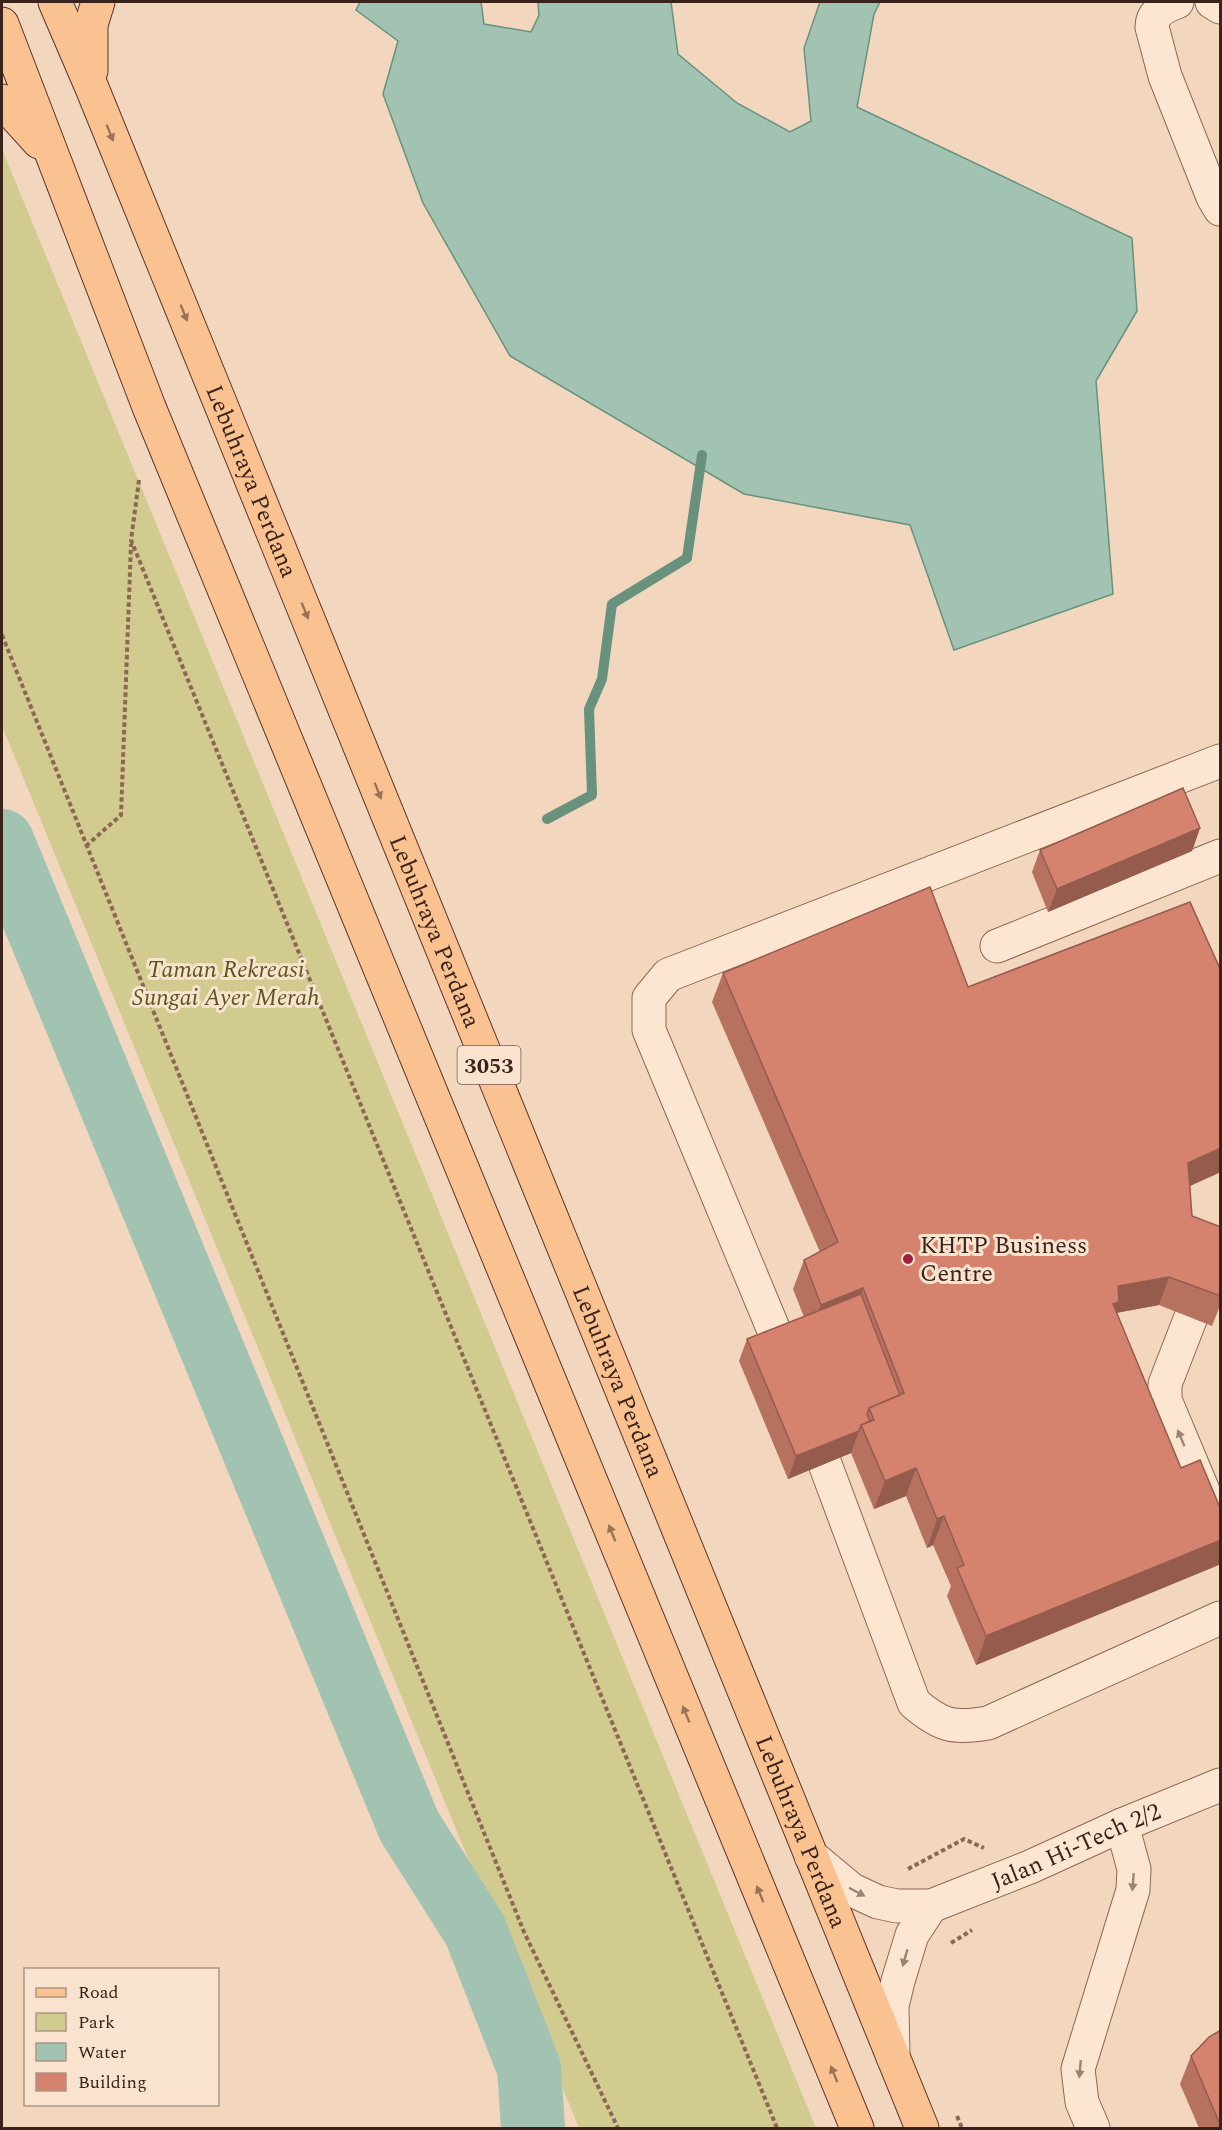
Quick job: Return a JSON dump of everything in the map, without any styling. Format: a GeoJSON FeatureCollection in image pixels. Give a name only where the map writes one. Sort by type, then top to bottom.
{"type":"FeatureCollection","features":[{"type":"Feature","properties":{"kind":"main road","name":"Lebuhraya Perdana"},"geometry":{"type":"LineString","coordinates":[[55,2],[922,2128]]}},
{"type":"Feature","properties":{"kind":"main road"},"geometry":{"type":"LineString","coordinates":[[92,88],[90,25],[98,2]]}},
{"type":"Feature","properties":{"kind":"main road","name":"3053"},"geometry":{"type":"LineString","coordinates":[[2,24],[149,407],[857,2128]]}},
{"type":"Feature","properties":{"kind":"main road"},"geometry":{"type":"LineString","coordinates":[[2,101],[51,154]]}},
{"type":"Feature","properties":{"kind":"street"},"geometry":{"type":"LineString","coordinates":[[1177,2],[1169,4],[1156,15],[1152,21],[1152,27],[1166,76],[1214,197],[1221,209]]}},
{"type":"Feature","properties":{"kind":"street"},"geometry":{"type":"LineString","coordinates":[[1212,2],[1221,7]]}},
{"type":"Feature","properties":{"kind":"street"},"geometry":{"type":"LineString","coordinates":[[780,1345],[649,1030],[649,998],[669,975],[1221,761]]}},
{"type":"Feature","properties":{"kind":"street"},"geometry":{"type":"LineString","coordinates":[[997,946],[1221,856]]}},
{"type":"Feature","properties":{"kind":"street"},"geometry":{"type":"LineString","coordinates":[[1191,1317],[1165,1384],[1165,1400],[1221,1531]]}},
{"type":"Feature","properties":{"kind":"street"},"geometry":{"type":"LineString","coordinates":[[825,1464],[914,1703],[934,1720],[964,1727],[988,1723],[1221,1618]]}},
{"type":"Feature","properties":{"kind":"street","name":"Jalan Hi-Tech 2/2"},"geometry":{"type":"LineString","coordinates":[[931,1906],[1030,1867],[1122,1825],[1221,1785]]}},
{"type":"Feature","properties":{"kind":"street"},"geometry":{"type":"LineString","coordinates":[[1093,2128],[1082,2102],[1078,2069],[1133,1890],[1134,1869],[1122,1825]]}},
{"type":"Feature","properties":{"kind":"street"},"geometry":{"type":"LineString","coordinates":[[811,1856],[852,1890],[878,1902],[897,1906],[931,1906]]}},
{"type":"Feature","properties":{"kind":"street"},"geometry":{"type":"LineString","coordinates":[[893,2057],[892,2006],[898,1981],[912,1935],[931,1906]]}},
{"type":"Feature","properties":{"kind":"path"},"geometry":{"type":"LineString","coordinates":[[86,846],[121,815],[131,540],[140,474]]}},
{"type":"Feature","properties":{"kind":"path"},"geometry":{"type":"LineString","coordinates":[[131,540],[777,2128]]}},
{"type":"Feature","properties":{"kind":"path"},"geometry":{"type":"LineString","coordinates":[[2,635],[524,1932],[618,2128]]}},
{"type":"Feature","properties":{"kind":"path"},"geometry":{"type":"LineString","coordinates":[[902,1872],[964,1839],[1030,1867]]}},
{"type":"Feature","properties":{"kind":"path"},"geometry":{"type":"LineString","coordinates":[[948,1945],[978,1926]]}},
{"type":"Feature","properties":{"kind":"path"},"geometry":{"type":"LineString","coordinates":[[954,2108],[962,2128]]}},
{"type":"Feature","properties":{"kind":"green space","name":"Taman Rekreasi Sungai Ayer Merah"},"geometry":{"type":"Polygon","coordinates":[[[2,149],[816,2128],[579,2128],[2,726],[2,149]]]}},
{"type":"Feature","properties":{"kind":"water"},"geometry":{"type":"Polygon","coordinates":[[[360,2],[481,2],[484,24],[531,32],[539,15],[538,2],[671,2],[678,54],[737,103],[790,132],[811,121],[804,48],[820,2],[880,2],[874,14],[857,107],[1132,238],[1137,311],[1096,381],[1113,594],[954,650],[910,525],[744,494],[510,356],[423,203],[383,94],[398,41],[356,10],[360,2]]]}},
{"type":"Feature","properties":{"kind":"building"},"geometry":{"type":"Polygon","coordinates":[[[1183,788],[1200,828],[1057,889],[1040,850],[1183,788]]]}},
{"type":"Feature","properties":{"kind":"building"},"geometry":{"type":"Polygon","coordinates":[[[930,887],[968,987],[1190,902],[1221,971],[1221,1148],[1188,1163],[1192,1216],[1221,1227],[1221,1296],[1169,1277],[1118,1286],[1119,1302],[1113,1304],[1181,1468],[1200,1460],[1221,1510],[1221,1540],[986,1636],[957,1568],[964,1565],[944,1516],[937,1519],[916,1468],[885,1481],[861,1425],[874,1420],[869,1408],[904,1393],[863,1288],[821,1305],[804,1260],[838,1242],[723,973],[930,887]]]}},
{"type":"Feature","properties":{"kind":"building"},"geometry":{"type":"Polygon","coordinates":[[[861,1294],[900,1395],[869,1408],[867,1414],[870,1421],[861,1425],[859,1431],[796,1456],[747,1339],[861,1294]]]}},
{"type":"Feature","properties":{"kind":"building"},"geometry":{"type":"Polygon","coordinates":[[[1221,2030],[1221,2127],[1191,2056],[1209,2037],[1221,2030]]]}},
{"type":"Feature","properties":{"kind":"waterway"},"geometry":{"type":"LineString","coordinates":[[547,819],[592,795],[589,709],[602,679],[612,604],[687,558],[702,455]]}},
{"type":"Feature","properties":{"kind":"waterway"},"geometry":{"type":"LineString","coordinates":[[2,841],[409,1826],[475,1930],[529,2068],[533,2128]]}},
{"type":"Feature","properties":{"kind":"place","name":"KHTP Business Centre"},"geometry":{"type":"Point","coordinates":[908,1259]}}]}
